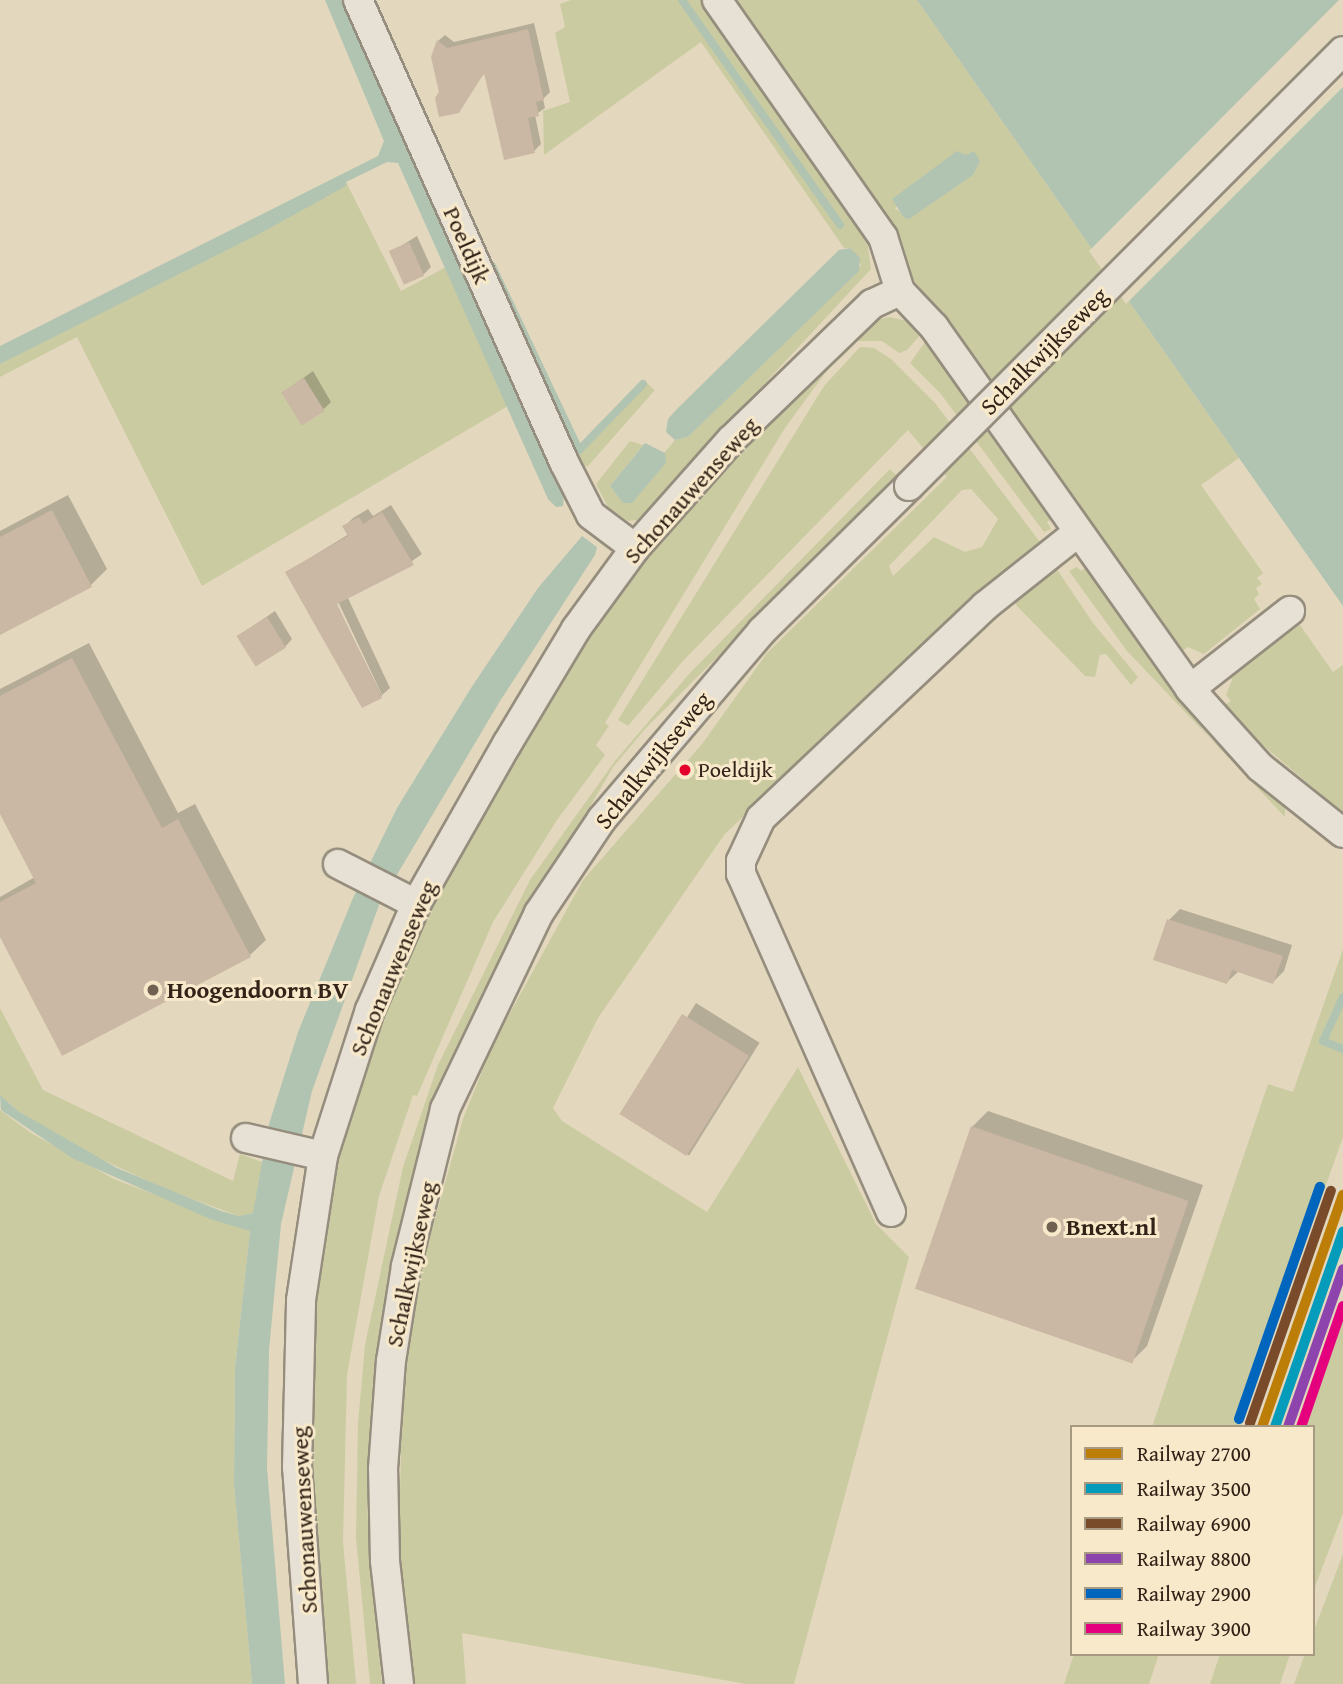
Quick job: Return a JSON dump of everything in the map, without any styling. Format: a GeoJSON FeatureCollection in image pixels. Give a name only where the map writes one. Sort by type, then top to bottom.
{"type":"FeatureCollection","features":[{"type":"Feature","properties":{"kind":"street","name":"Poeldijk"},"geometry":{"type":"LineString","coordinates":[[358,0],[586,505],[613,536],[635,548]]}},
{"type":"Feature","properties":{"kind":"street"},"geometry":{"type":"LineString","coordinates":[[717,0],[883,237],[900,291],[934,327],[1076,534],[1189,689],[1261,767],[1343,833]]}},
{"type":"Feature","properties":{"kind":"street","name":"Schalkwijkseweg"},"geometry":{"type":"LineString","coordinates":[[399,1684],[385,1561],[385,1442],[406,1266],[446,1110],[539,913],[602,819],[762,631],[1343,51]]}},
{"type":"Feature","properties":{"kind":"street","name":"Schonauwenseweg"},"geometry":{"type":"LineString","coordinates":[[313,1684],[297,1467],[301,1300],[311,1153],[370,1010],[405,898],[576,629],[635,548],[731,440],[872,304],[900,291]]}},
{"type":"Feature","properties":{"kind":"street"},"geometry":{"type":"LineString","coordinates":[[891,1212],[741,874],[741,860],[761,818],[985,606],[1076,534]]}},
{"type":"Feature","properties":{"kind":"street"},"geometry":{"type":"LineString","coordinates":[[1189,689],[1290,611]]}},
{"type":"Feature","properties":{"kind":"street"},"geometry":{"type":"LineString","coordinates":[[349,869],[405,898]]}},
{"type":"Feature","properties":{"kind":"street"},"geometry":{"type":"LineString","coordinates":[[255,1140],[311,1153]]}},
{"type":"Feature","properties":{"kind":"green space"},"geometry":{"type":"Polygon","coordinates":[[[571,0],[705,0],[866,232],[871,269],[638,520],[628,521],[608,507],[596,484],[630,441],[643,445],[610,486],[623,502],[675,440],[688,437],[861,265],[850,248],[844,248],[701,42],[544,155],[543,111],[570,102],[555,33],[565,27],[560,4],[571,0]]]}},
{"type":"Feature","properties":{"kind":"green space"},"geometry":{"type":"Polygon","coordinates":[[[730,0],[917,0],[1239,458],[1201,485],[1263,573],[1257,578],[1262,584],[1256,588],[1259,594],[1254,599],[1260,609],[1204,654],[1188,647],[1178,654],[974,354],[909,274],[730,0]],[[961,154],[895,208],[906,217],[980,161],[961,154]]]}},
{"type":"Feature","properties":{"kind":"green space"},"geometry":{"type":"Polygon","coordinates":[[[346,182],[401,291],[450,265],[508,406],[202,586],[77,337],[0,377],[0,364],[346,182]]]}},
{"type":"Feature","properties":{"kind":"green space"},"geometry":{"type":"Polygon","coordinates":[[[458,195],[581,445],[643,380],[655,390],[588,466],[575,466],[458,195]]]}},
{"type":"Feature","properties":{"kind":"green space"},"geometry":{"type":"Polygon","coordinates":[[[889,317],[912,322],[923,332],[907,350],[899,353],[882,341],[855,341],[852,337],[876,320],[889,317]]]}},
{"type":"Feature","properties":{"kind":"green space"},"geometry":{"type":"Polygon","coordinates":[[[928,338],[1053,518],[1047,522],[1051,529],[1044,532],[940,393],[910,363],[928,338]]]}},
{"type":"Feature","properties":{"kind":"green space"},"geometry":{"type":"Polygon","coordinates":[[[844,347],[785,428],[605,723],[609,726],[596,745],[605,755],[557,820],[493,922],[417,1096],[413,1095],[379,1196],[347,1375],[343,1542],[356,1684],[328,1684],[307,1449],[310,1372],[318,1266],[336,1167],[362,1069],[445,874],[637,560],[844,347]]]}},
{"type":"Feature","properties":{"kind":"green space"},"geometry":{"type":"Polygon","coordinates":[[[860,347],[874,348],[891,359],[935,403],[1043,546],[804,758],[724,835],[598,1018],[553,1108],[562,1121],[707,1212],[798,1067],[876,1224],[909,1257],[794,1684],[746,1684],[462,1633],[466,1684],[412,1684],[399,1543],[402,1402],[410,1326],[423,1262],[463,1119],[493,1044],[583,880],[702,744],[767,653],[947,477],[908,430],[682,662],[628,726],[618,720],[824,386],[860,347]],[[971,489],[962,490],[889,566],[893,576],[934,537],[965,552],[982,547],[998,519],[971,489]]]}},
{"type":"Feature","properties":{"kind":"green space"},"geometry":{"type":"Polygon","coordinates":[[[890,469],[898,477],[646,728],[613,767],[515,937],[446,1081],[406,1201],[376,1360],[367,1508],[382,1684],[370,1684],[356,1538],[358,1423],[365,1345],[403,1167],[438,1065],[530,880],[615,761],[689,674],[890,469]]]}},
{"type":"Feature","properties":{"kind":"green space"},"geometry":{"type":"Polygon","coordinates":[[[1054,565],[1093,623],[1138,677],[1131,685],[1106,654],[1100,655],[1095,677],[1085,676],[1016,605],[1012,591],[1054,565]]]}},
{"type":"Feature","properties":{"kind":"green space"},"geometry":{"type":"Polygon","coordinates":[[[1077,567],[1081,571],[1087,567],[1163,679],[1209,737],[1285,807],[1285,817],[1127,651],[1069,571],[1077,567]]]}},
{"type":"Feature","properties":{"kind":"green space"},"geometry":{"type":"Polygon","coordinates":[[[1300,625],[1333,672],[1343,665],[1343,813],[1259,742],[1225,705],[1231,701],[1226,695],[1232,680],[1228,673],[1300,625]]]}},
{"type":"Feature","properties":{"kind":"green space"},"geometry":{"type":"Polygon","coordinates":[[[1343,949],[1343,1137],[1241,1425],[1153,1425],[1268,1084],[1293,1092],[1343,949]]]}},
{"type":"Feature","properties":{"kind":"green space"},"geometry":{"type":"Polygon","coordinates":[[[0,1008],[43,1090],[233,1181],[240,1154],[265,1163],[254,1213],[239,1216],[168,1190],[79,1149],[18,1111],[0,1095],[0,1008]]]}},
{"type":"Feature","properties":{"kind":"green space"},"geometry":{"type":"Polygon","coordinates":[[[0,1110],[31,1133],[114,1179],[250,1231],[235,1368],[234,1484],[252,1684],[0,1684],[0,1110]]]}},
{"type":"Feature","properties":{"kind":"green space"},"geometry":{"type":"Polygon","coordinates":[[[1343,1302],[1343,1513],[1315,1587],[1315,1425],[1299,1425],[1343,1302]]]}},
{"type":"Feature","properties":{"kind":"green space"},"geometry":{"type":"Polygon","coordinates":[[[1343,1554],[1343,1684],[1294,1684],[1304,1656],[1315,1656],[1315,1628],[1343,1554]]]}},
{"type":"Feature","properties":{"kind":"green space"},"geometry":{"type":"Polygon","coordinates":[[[1073,1656],[1158,1656],[1149,1684],[1064,1684],[1073,1656]]]}},
{"type":"Feature","properties":{"kind":"green space"},"geometry":{"type":"Polygon","coordinates":[[[1219,1656],[1289,1656],[1280,1684],[1210,1684],[1219,1656]]]}},
{"type":"Feature","properties":{"kind":"shaded area"},"geometry":{"type":"Polygon","coordinates":[[[325,0],[341,0],[499,341],[564,492],[563,506],[556,507],[548,499],[398,163],[387,162],[346,182],[346,186],[261,233],[0,364],[0,346],[378,156],[384,141],[325,0]]]}},
{"type":"Feature","properties":{"kind":"shaded area"},"geometry":{"type":"Polygon","coordinates":[[[917,0],[1343,0],[1343,606],[1239,458],[917,0]]]}},
{"type":"Feature","properties":{"kind":"shaded area"},"geometry":{"type":"Polygon","coordinates":[[[957,151],[966,155],[974,151],[980,161],[973,175],[909,219],[904,218],[892,199],[957,151]]]}},
{"type":"Feature","properties":{"kind":"shaded area"},"geometry":{"type":"Polygon","coordinates":[[[850,248],[860,258],[859,271],[688,437],[675,440],[666,432],[668,419],[677,409],[839,250],[850,248]]]}},
{"type":"Feature","properties":{"kind":"shaded area"},"geometry":{"type":"Polygon","coordinates":[[[645,443],[665,453],[666,463],[632,503],[623,503],[610,486],[645,443]]]}},
{"type":"Feature","properties":{"kind":"shaded area"},"geometry":{"type":"Polygon","coordinates":[[[582,536],[597,547],[595,555],[500,701],[379,905],[312,1091],[281,1224],[269,1350],[267,1468],[285,1684],[252,1684],[234,1484],[235,1368],[250,1231],[210,1219],[72,1158],[1,1110],[0,1095],[18,1111],[117,1168],[221,1211],[239,1216],[253,1213],[269,1124],[298,1032],[353,898],[397,808],[471,688],[538,588],[582,536]]]}},
{"type":"Feature","properties":{"kind":"pier"},"geometry":{"type":"Polygon","coordinates":[[[1339,0],[1343,0],[1343,87],[1126,304],[1089,251],[1339,0]]]}},
{"type":"Feature","properties":{"kind":"building"},"geometry":{"type":"Polygon","coordinates":[[[528,29],[544,100],[536,102],[539,116],[528,118],[535,153],[504,160],[484,73],[459,113],[439,117],[435,98],[439,92],[431,57],[437,40],[447,48],[528,29]]]}},
{"type":"Feature","properties":{"kind":"building"},"geometry":{"type":"Polygon","coordinates":[[[409,242],[424,276],[404,285],[389,251],[409,242]]]}},
{"type":"Feature","properties":{"kind":"building"},"geometry":{"type":"Polygon","coordinates":[[[304,378],[325,411],[302,425],[281,392],[304,378]]]}},
{"type":"Feature","properties":{"kind":"building"},"geometry":{"type":"Polygon","coordinates":[[[52,510],[92,587],[0,635],[0,537],[52,510]]]}},
{"type":"Feature","properties":{"kind":"building"},"geometry":{"type":"Polygon","coordinates":[[[382,512],[414,565],[337,604],[382,698],[362,708],[285,572],[348,536],[342,526],[359,517],[363,524],[382,512]]]}},
{"type":"Feature","properties":{"kind":"building"},"geometry":{"type":"Polygon","coordinates":[[[267,617],[286,648],[256,667],[236,636],[267,617]]]}},
{"type":"Feature","properties":{"kind":"building"},"geometry":{"type":"Polygon","coordinates":[[[72,658],[162,828],[178,819],[251,957],[62,1056],[0,937],[0,902],[36,883],[0,814],[0,696],[72,658]]]}},
{"type":"Feature","properties":{"kind":"building"},"geometry":{"type":"Polygon","coordinates":[[[1167,919],[1283,956],[1273,984],[1232,970],[1227,984],[1153,960],[1167,919]]]}},
{"type":"Feature","properties":{"kind":"building"},"geometry":{"type":"Polygon","coordinates":[[[682,1014],[749,1056],[686,1156],[619,1114],[682,1014]]]}},
{"type":"Feature","properties":{"kind":"building"},"geometry":{"type":"Polygon","coordinates":[[[971,1126],[1188,1201],[1132,1364],[915,1289],[971,1126]]]}},
{"type":"Feature","properties":{"kind":"waterway"},"geometry":{"type":"LineString","coordinates":[[682,0],[840,225]]}},
{"type":"Feature","properties":{"kind":"waterway"},"geometry":{"type":"LineString","coordinates":[[492,266],[579,450],[643,384]]}},
{"type":"Feature","properties":{"kind":"waterway"},"geometry":{"type":"LineString","coordinates":[[1343,997],[1323,1041],[1343,1049]]}},
{"type":"Feature","properties":{"kind":"rail line","name":"2900"},"geometry":{"type":"LineString","coordinates":[[1239,1419],[1320,1187]]}},
{"type":"Feature","properties":{"kind":"rail line","name":"6900"},"geometry":{"type":"LineString","coordinates":[[1250,1423],[1331,1191]]}},
{"type":"Feature","properties":{"kind":"rail line","name":"2700"},"geometry":{"type":"LineString","coordinates":[[1263,1425],[1343,1195]]}},
{"type":"Feature","properties":{"kind":"rail line","name":"3500"},"geometry":{"type":"LineString","coordinates":[[1276,1425],[1343,1232]]}},
{"type":"Feature","properties":{"kind":"rail line","name":"8800"},"geometry":{"type":"LineString","coordinates":[[1289,1425],[1343,1269]]}},
{"type":"Feature","properties":{"kind":"rail line","name":"3900"},"geometry":{"type":"LineString","coordinates":[[1302,1425],[1343,1306]]}},
{"type":"Feature","properties":{"kind":"place","name":"Poeldijk"},"geometry":{"type":"Point","coordinates":[685,770]}},
{"type":"Feature","properties":{"kind":"place","name":"Hoogendoorn BV"},"geometry":{"type":"Point","coordinates":[153,990]}},
{"type":"Feature","properties":{"kind":"place","name":"Bnext.nl"},"geometry":{"type":"Point","coordinates":[1052,1227]}}]}
